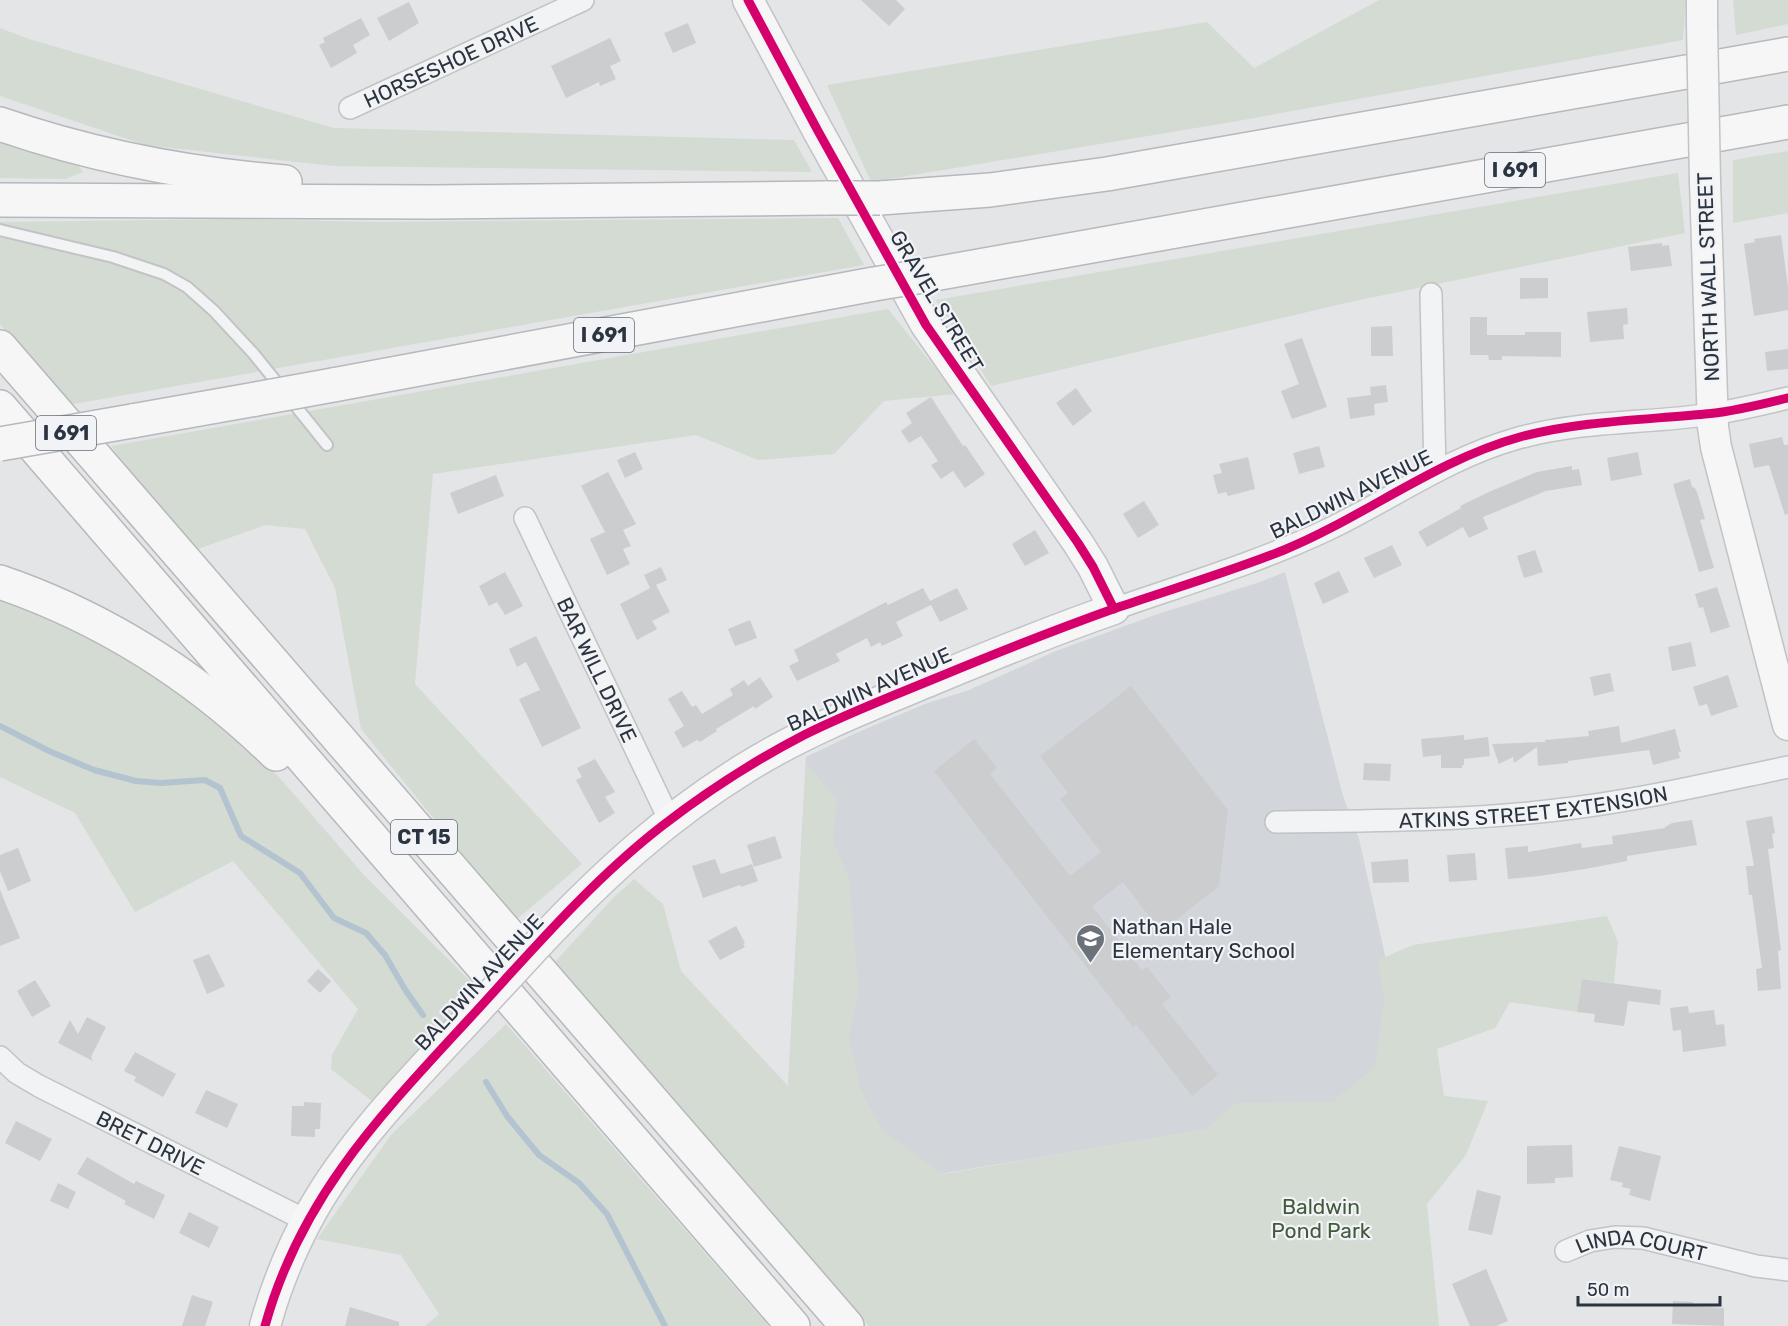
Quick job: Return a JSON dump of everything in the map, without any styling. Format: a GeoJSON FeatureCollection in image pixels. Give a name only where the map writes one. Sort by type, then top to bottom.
{"type":"FeatureCollection","features":[{"type":"Feature","properties":{"kind":"highway"},"geometry":{"type":"LineString","coordinates":[[0,200],[432,202],[880,198],[990,190],[1107,174],[1788,54]]}},
{"type":"Feature","properties":{"kind":"highway","name":"I 691"},"geometry":{"type":"LineString","coordinates":[[0,444],[333,385],[874,284],[1788,122]]}},
{"type":"Feature","properties":{"kind":"highway"},"geometry":{"type":"LineString","coordinates":[[0,124],[93,153],[149,165],[255,180],[377,186],[432,202]]}},
{"type":"Feature","properties":{"kind":"highway","name":"CT 15"},"geometry":{"type":"LineString","coordinates":[[0,347],[848,1326]]}},
{"type":"Feature","properties":{"kind":"highway","name":"CT 15"},"geometry":{"type":"LineString","coordinates":[[0,406],[793,1326]]}},
{"type":"Feature","properties":{"kind":"highway"},"geometry":{"type":"LineString","coordinates":[[0,582],[95,622],[141,647],[186,677],[249,729],[333,814],[383,849]]}},
{"type":"Feature","properties":{"kind":"street","name":"HORSESHOE DRIVE"},"geometry":{"type":"LineString","coordinates":[[350,108],[583,0]]}},
{"type":"Feature","properties":{"kind":"street","name":"GRAVEL STREET"},"geometry":{"type":"LineString","coordinates":[[748,0],[926,324],[1078,543],[1098,574],[1114,609]]}},
{"type":"Feature","properties":{"kind":"street","name":"NORTH WALL STREET"},"geometry":{"type":"LineString","coordinates":[[1702,12],[1712,414],[1716,447],[1788,725]]}},
{"type":"Feature","properties":{"kind":"street"},"geometry":{"type":"LineString","coordinates":[[1431,294],[1435,472]]}},
{"type":"Feature","properties":{"kind":"street","name":"BALDWIN AVENUE"},"geometry":{"type":"LineString","coordinates":[[265,1326],[276,1290],[307,1221],[330,1184],[365,1136],[420,1072],[605,875],[633,849],[746,768],[827,724],[995,654],[1284,549],[1359,514],[1435,472],[1513,439],[1551,429],[1587,424],[1712,414],[1788,398]]}},
{"type":"Feature","properties":{"kind":"street","name":"BAR WILL DRIVE"},"geometry":{"type":"LineString","coordinates":[[525,518],[670,821]]}},
{"type":"Feature","properties":{"kind":"street","name":"ATKINS STREET EXTENSION"},"geometry":{"type":"LineString","coordinates":[[1276,822],[1425,819],[1572,808],[1715,783],[1788,767]]}},
{"type":"Feature","properties":{"kind":"street","name":"BRET DRIVE"},"geometry":{"type":"LineString","coordinates":[[0,1056],[17,1073],[39,1086],[307,1221]]}},
{"type":"Feature","properties":{"kind":"street","name":"LINDA COURT"},"geometry":{"type":"LineString","coordinates":[[1566,1251],[1590,1241],[1615,1237],[1643,1238],[1756,1266],[1788,1270]]}},
{"type":"Feature","properties":{"kind":"lane"},"geometry":{"type":"LineString","coordinates":[[0,230],[113,257],[159,272],[187,287],[214,311],[253,353],[327,445]]}},
{"type":"Feature","properties":{"kind":"shaded area","name":"Nathan Hale Elementary School"},"geometry":{"type":"Polygon","coordinates":[[[1285,572],[1343,796],[1359,839],[1416,1094],[874,1185],[788,1086],[806,757],[856,733],[925,704],[969,690],[1056,651],[1285,572]]]}},
{"type":"Feature","properties":{"kind":"green space"},"geometry":{"type":"Polygon","coordinates":[[[1379,0],[1686,0],[1683,40],[1232,122],[871,182],[827,85],[1207,22],[1254,68],[1379,0]]]}},
{"type":"Feature","properties":{"kind":"green space"},"geometry":{"type":"Polygon","coordinates":[[[1733,0],[1788,0],[1788,24],[1736,35],[1733,0]]]}},
{"type":"Feature","properties":{"kind":"green space"},"geometry":{"type":"Polygon","coordinates":[[[0,28],[29,39],[334,128],[794,140],[812,172],[333,166],[145,145],[0,96],[0,28]]]}},
{"type":"Feature","properties":{"kind":"green space"},"geometry":{"type":"Polygon","coordinates":[[[0,134],[75,161],[83,172],[65,179],[0,178],[0,134]]]}},
{"type":"Feature","properties":{"kind":"green space"},"geometry":{"type":"Polygon","coordinates":[[[1788,151],[1788,213],[1733,223],[1733,160],[1788,151]]]}},
{"type":"Feature","properties":{"kind":"green space"},"geometry":{"type":"Polygon","coordinates":[[[1678,173],[1685,233],[1350,302],[991,386],[936,300],[1678,173]]]}},
{"type":"Feature","properties":{"kind":"green space"},"geometry":{"type":"Polygon","coordinates":[[[838,218],[864,265],[68,405],[0,324],[0,222],[232,219],[377,222],[838,218]]]}},
{"type":"Feature","properties":{"kind":"green space"},"geometry":{"type":"Polygon","coordinates":[[[888,309],[956,394],[884,401],[834,454],[758,460],[696,435],[433,474],[415,684],[582,864],[516,920],[361,729],[335,588],[305,529],[265,525],[190,552],[111,446],[888,309]]]}},
{"type":"Feature","properties":{"kind":"green space"},"geometry":{"type":"Polygon","coordinates":[[[0,600],[94,635],[191,698],[278,776],[364,875],[477,988],[377,1105],[331,1069],[332,1055],[358,1009],[233,861],[135,912],[75,813],[0,777],[0,600]]]}},
{"type":"Feature","properties":{"kind":"green space","name":"Baldwin Pond Park"},"geometry":{"type":"Polygon","coordinates":[[[806,763],[837,800],[833,839],[849,879],[859,992],[849,1037],[860,1088],[883,1131],[943,1174],[1206,1129],[1236,1103],[1332,1102],[1375,1067],[1384,1000],[1378,960],[1413,945],[1607,916],[1618,942],[1614,983],[1582,979],[1577,1012],[1510,1002],[1495,1028],[1437,1049],[1444,1096],[1488,1101],[1466,1155],[1427,1204],[1439,1326],[869,1326],[555,962],[613,898],[634,879],[663,904],[681,971],[788,1086],[806,763]]]}},
{"type":"Feature","properties":{"kind":"green space"},"geometry":{"type":"Polygon","coordinates":[[[506,1024],[768,1326],[425,1326],[439,1314],[401,1255],[317,1239],[391,1135],[506,1024]]]}},
{"type":"Feature","properties":{"kind":"building"},"geometry":{"type":"Polygon","coordinates":[[[861,0],[896,0],[905,9],[889,26],[861,0]]]}},
{"type":"Feature","properties":{"kind":"building"},"geometry":{"type":"Polygon","coordinates":[[[409,2],[419,23],[389,41],[377,18],[409,2]]]}},
{"type":"Feature","properties":{"kind":"building"},"geometry":{"type":"Polygon","coordinates":[[[361,18],[370,35],[353,45],[357,53],[331,68],[319,45],[325,42],[323,38],[361,18]]]}},
{"type":"Feature","properties":{"kind":"building"},"geometry":{"type":"Polygon","coordinates":[[[688,23],[696,43],[673,53],[664,33],[688,23]]]}},
{"type":"Feature","properties":{"kind":"building"},"geometry":{"type":"Polygon","coordinates":[[[610,38],[621,61],[610,66],[616,79],[600,86],[599,82],[566,98],[551,66],[610,38]]]}},
{"type":"Feature","properties":{"kind":"building"},"geometry":{"type":"Polygon","coordinates":[[[1781,235],[1788,287],[1788,310],[1754,316],[1744,244],[1755,242],[1754,239],[1781,235]]]}},
{"type":"Feature","properties":{"kind":"building"},"geometry":{"type":"Polygon","coordinates":[[[1662,243],[1662,246],[1669,245],[1672,266],[1631,271],[1628,247],[1662,243]]]}},
{"type":"Feature","properties":{"kind":"building"},"geometry":{"type":"Polygon","coordinates":[[[1520,278],[1548,278],[1548,298],[1520,299],[1520,278]]]}},
{"type":"Feature","properties":{"kind":"building"},"geometry":{"type":"Polygon","coordinates":[[[1627,308],[1628,324],[1623,325],[1624,339],[1590,342],[1587,312],[1627,308]]]}},
{"type":"Feature","properties":{"kind":"building"},"geometry":{"type":"Polygon","coordinates":[[[1470,317],[1487,317],[1487,335],[1561,332],[1561,357],[1502,356],[1502,360],[1489,360],[1488,355],[1470,355],[1470,317]]]}},
{"type":"Feature","properties":{"kind":"building"},"geometry":{"type":"Polygon","coordinates":[[[1392,326],[1393,356],[1371,356],[1371,327],[1392,326]]]}},
{"type":"Feature","properties":{"kind":"building"},"geometry":{"type":"Polygon","coordinates":[[[1302,338],[1327,407],[1292,419],[1281,391],[1299,384],[1284,344],[1302,338]]]}},
{"type":"Feature","properties":{"kind":"building"},"geometry":{"type":"Polygon","coordinates":[[[1788,349],[1788,369],[1767,371],[1765,352],[1788,349]]]}},
{"type":"Feature","properties":{"kind":"building"},"geometry":{"type":"Polygon","coordinates":[[[1386,385],[1388,402],[1374,404],[1375,415],[1350,419],[1347,398],[1371,395],[1370,387],[1386,385]]]}},
{"type":"Feature","properties":{"kind":"building"},"geometry":{"type":"Polygon","coordinates":[[[1076,388],[1092,411],[1073,426],[1056,403],[1076,388]]]}},
{"type":"Feature","properties":{"kind":"building"},"geometry":{"type":"Polygon","coordinates":[[[931,397],[963,446],[965,445],[985,474],[965,488],[953,471],[941,479],[931,465],[938,461],[921,436],[909,443],[901,431],[912,423],[906,413],[931,397]]]}},
{"type":"Feature","properties":{"kind":"building"},"geometry":{"type":"Polygon","coordinates":[[[1782,437],[1784,445],[1788,445],[1788,514],[1785,515],[1769,465],[1754,468],[1749,444],[1782,437]]]}},
{"type":"Feature","properties":{"kind":"building"},"geometry":{"type":"Polygon","coordinates":[[[1319,446],[1325,467],[1299,474],[1293,453],[1319,446]]]}},
{"type":"Feature","properties":{"kind":"building"},"geometry":{"type":"Polygon","coordinates":[[[635,452],[643,469],[625,478],[617,460],[635,452]]]}},
{"type":"Feature","properties":{"kind":"building"},"geometry":{"type":"Polygon","coordinates":[[[1638,452],[1642,475],[1611,481],[1607,458],[1638,452]]]}},
{"type":"Feature","properties":{"kind":"building"},"geometry":{"type":"Polygon","coordinates":[[[1248,457],[1255,489],[1228,496],[1226,492],[1218,494],[1213,475],[1222,473],[1219,464],[1248,457]]]}},
{"type":"Feature","properties":{"kind":"building"},"geometry":{"type":"Polygon","coordinates":[[[1572,466],[1572,470],[1579,469],[1582,485],[1546,491],[1483,517],[1488,529],[1469,538],[1463,527],[1427,547],[1418,532],[1461,508],[1460,506],[1491,491],[1537,472],[1572,466]]]}},
{"type":"Feature","properties":{"kind":"building"},"geometry":{"type":"Polygon","coordinates":[[[608,472],[636,524],[623,530],[631,546],[623,549],[630,564],[607,575],[590,539],[605,532],[581,486],[608,472]]]}},
{"type":"Feature","properties":{"kind":"building"},"geometry":{"type":"Polygon","coordinates":[[[496,475],[504,496],[458,514],[450,493],[496,475]]]}},
{"type":"Feature","properties":{"kind":"building"},"geometry":{"type":"Polygon","coordinates":[[[1690,479],[1698,495],[1705,519],[1700,520],[1714,568],[1699,572],[1673,484],[1690,479]]]}},
{"type":"Feature","properties":{"kind":"building"},"geometry":{"type":"Polygon","coordinates":[[[1144,501],[1159,525],[1138,538],[1123,514],[1144,501]]]}},
{"type":"Feature","properties":{"kind":"building"},"geometry":{"type":"Polygon","coordinates":[[[1035,530],[1049,553],[1025,566],[1012,544],[1035,530]]]}},
{"type":"Feature","properties":{"kind":"building"},"geometry":{"type":"Polygon","coordinates":[[[1392,545],[1402,565],[1374,578],[1364,558],[1392,545]]]}},
{"type":"Feature","properties":{"kind":"building"},"geometry":{"type":"Polygon","coordinates":[[[1535,550],[1543,572],[1524,578],[1517,556],[1535,550]]]}},
{"type":"Feature","properties":{"kind":"building"},"geometry":{"type":"Polygon","coordinates":[[[661,567],[667,580],[656,585],[670,612],[652,621],[657,629],[637,640],[620,604],[654,586],[650,588],[644,575],[661,567]]]}},
{"type":"Feature","properties":{"kind":"building"},"geometry":{"type":"Polygon","coordinates":[[[1339,571],[1349,592],[1323,604],[1314,583],[1339,571]]]}},
{"type":"Feature","properties":{"kind":"building"},"geometry":{"type":"Polygon","coordinates":[[[505,572],[523,606],[505,615],[497,602],[489,606],[479,586],[505,572]]]}},
{"type":"Feature","properties":{"kind":"building"},"geometry":{"type":"Polygon","coordinates":[[[1717,587],[1730,627],[1711,633],[1703,607],[1699,608],[1695,594],[1717,587]]]}},
{"type":"Feature","properties":{"kind":"building"},"geometry":{"type":"Polygon","coordinates":[[[923,588],[930,601],[957,588],[968,609],[940,622],[931,605],[896,622],[903,636],[882,646],[880,642],[871,647],[867,638],[836,654],[840,661],[797,681],[789,666],[799,661],[794,650],[886,602],[888,605],[923,588]]]}},
{"type":"Feature","properties":{"kind":"building"},"geometry":{"type":"Polygon","coordinates":[[[750,620],[757,638],[735,646],[728,629],[750,620]]]}},
{"type":"Feature","properties":{"kind":"building"},"geometry":{"type":"Polygon","coordinates":[[[536,636],[581,728],[542,747],[519,699],[540,690],[526,662],[517,667],[509,649],[536,636]]]}},
{"type":"Feature","properties":{"kind":"building"},"geometry":{"type":"Polygon","coordinates":[[[1691,642],[1696,666],[1672,671],[1668,647],[1691,642]]]}},
{"type":"Feature","properties":{"kind":"building"},"geometry":{"type":"Polygon","coordinates":[[[1610,673],[1614,691],[1594,696],[1590,677],[1610,673]]]}},
{"type":"Feature","properties":{"kind":"building"},"geometry":{"type":"Polygon","coordinates":[[[1728,675],[1738,707],[1711,716],[1707,704],[1699,706],[1693,687],[1728,675]]]}},
{"type":"Feature","properties":{"kind":"building"},"geometry":{"type":"Polygon","coordinates":[[[760,677],[773,697],[716,729],[717,731],[700,742],[697,740],[683,748],[674,732],[684,726],[668,699],[682,691],[692,707],[696,705],[702,714],[733,695],[730,689],[744,680],[748,686],[760,677]]]}},
{"type":"Feature","properties":{"kind":"building"},"geometry":{"type":"Polygon","coordinates":[[[1131,686],[1228,810],[1219,886],[1161,932],[1123,882],[1092,906],[1142,970],[1147,967],[1171,997],[1162,1004],[1218,1075],[1192,1096],[1136,1024],[1133,1027],[934,771],[974,739],[997,768],[990,774],[1070,876],[1101,852],[1060,799],[1068,793],[1040,756],[1131,686]]]}},
{"type":"Feature","properties":{"kind":"building"},"geometry":{"type":"Polygon","coordinates":[[[1619,726],[1621,743],[1675,729],[1681,752],[1678,752],[1680,758],[1653,765],[1649,750],[1538,766],[1537,747],[1514,763],[1513,757],[1499,764],[1492,744],[1545,742],[1545,740],[1589,736],[1588,731],[1619,726]]]}},
{"type":"Feature","properties":{"kind":"building"},"geometry":{"type":"Polygon","coordinates":[[[1464,735],[1464,740],[1488,737],[1490,756],[1464,759],[1462,768],[1441,768],[1441,755],[1423,757],[1421,739],[1464,735]]]}},
{"type":"Feature","properties":{"kind":"building"},"geometry":{"type":"Polygon","coordinates":[[[595,759],[615,792],[605,797],[615,813],[599,823],[576,780],[582,777],[577,768],[595,759]]]}},
{"type":"Feature","properties":{"kind":"building"},"geometry":{"type":"Polygon","coordinates":[[[1364,763],[1391,764],[1390,781],[1363,780],[1364,763]]]}},
{"type":"Feature","properties":{"kind":"building"},"geometry":{"type":"Polygon","coordinates":[[[1772,816],[1775,833],[1772,834],[1774,848],[1768,849],[1781,950],[1778,951],[1781,989],[1758,991],[1756,969],[1762,968],[1752,895],[1749,895],[1746,866],[1754,866],[1746,821],[1772,816]]]}},
{"type":"Feature","properties":{"kind":"building"},"geometry":{"type":"Polygon","coordinates":[[[1692,820],[1697,845],[1627,856],[1627,861],[1585,869],[1508,879],[1505,848],[1528,846],[1528,852],[1581,843],[1582,848],[1613,844],[1612,836],[1665,828],[1672,823],[1692,820]]]}},
{"type":"Feature","properties":{"kind":"building"},"geometry":{"type":"Polygon","coordinates":[[[775,836],[782,858],[754,867],[747,845],[775,836]]]}},
{"type":"Feature","properties":{"kind":"building"},"geometry":{"type":"Polygon","coordinates":[[[18,848],[31,881],[8,891],[0,871],[0,855],[18,848]]]}},
{"type":"Feature","properties":{"kind":"building"},"geometry":{"type":"Polygon","coordinates":[[[1475,853],[1477,880],[1449,882],[1447,855],[1475,853]]]}},
{"type":"Feature","properties":{"kind":"building"},"geometry":{"type":"Polygon","coordinates":[[[715,859],[721,874],[752,864],[758,881],[703,898],[692,866],[715,859]]]}},
{"type":"Feature","properties":{"kind":"building"},"geometry":{"type":"Polygon","coordinates":[[[1408,859],[1409,882],[1373,883],[1371,862],[1408,859]]]}},
{"type":"Feature","properties":{"kind":"building"},"geometry":{"type":"Polygon","coordinates":[[[0,890],[20,938],[0,946],[0,890]]]}},
{"type":"Feature","properties":{"kind":"building"},"geometry":{"type":"Polygon","coordinates":[[[736,926],[745,947],[720,960],[708,941],[736,926]]]}},
{"type":"Feature","properties":{"kind":"building"},"geometry":{"type":"Polygon","coordinates":[[[209,954],[225,986],[207,994],[193,960],[209,954]]]}},
{"type":"Feature","properties":{"kind":"building"},"geometry":{"type":"Polygon","coordinates":[[[318,969],[331,981],[320,993],[307,981],[318,969]]]}},
{"type":"Feature","properties":{"kind":"building"},"geometry":{"type":"Polygon","coordinates":[[[1582,979],[1661,990],[1660,1005],[1628,1001],[1624,1026],[1594,1022],[1595,1014],[1577,1012],[1582,979]]]}},
{"type":"Feature","properties":{"kind":"building"},"geometry":{"type":"Polygon","coordinates":[[[35,980],[51,1006],[32,1017],[17,991],[35,980]]]}},
{"type":"Feature","properties":{"kind":"building"},"geometry":{"type":"Polygon","coordinates":[[[1688,1006],[1689,1013],[1714,1010],[1716,1025],[1724,1024],[1726,1046],[1683,1052],[1681,1030],[1673,1031],[1670,1008],[1688,1006]]]}},
{"type":"Feature","properties":{"kind":"building"},"geometry":{"type":"Polygon","coordinates":[[[87,1017],[106,1027],[91,1057],[93,1061],[58,1043],[70,1020],[78,1034],[87,1017]]]}},
{"type":"Feature","properties":{"kind":"building"},"geometry":{"type":"Polygon","coordinates":[[[135,1052],[176,1074],[163,1097],[134,1081],[136,1077],[124,1071],[135,1052]]]}},
{"type":"Feature","properties":{"kind":"building"},"geometry":{"type":"Polygon","coordinates":[[[206,1090],[238,1104],[227,1128],[195,1113],[206,1090]]]}},
{"type":"Feature","properties":{"kind":"building"},"geometry":{"type":"Polygon","coordinates":[[[304,1102],[321,1103],[320,1129],[315,1129],[315,1137],[291,1136],[292,1106],[304,1106],[304,1102]]]}},
{"type":"Feature","properties":{"kind":"building"},"geometry":{"type":"Polygon","coordinates":[[[16,1121],[52,1139],[40,1161],[5,1143],[16,1121]]]}},
{"type":"Feature","properties":{"kind":"building"},"geometry":{"type":"Polygon","coordinates":[[[1572,1145],[1573,1177],[1555,1178],[1555,1183],[1527,1184],[1527,1146],[1572,1145]]]}},
{"type":"Feature","properties":{"kind":"building"},"geometry":{"type":"Polygon","coordinates":[[[1619,1146],[1661,1156],[1650,1201],[1629,1195],[1631,1189],[1622,1187],[1623,1183],[1610,1180],[1619,1146]]]}},
{"type":"Feature","properties":{"kind":"building"},"geometry":{"type":"Polygon","coordinates":[[[87,1157],[134,1184],[136,1181],[165,1195],[154,1219],[124,1204],[126,1201],[77,1174],[87,1157]]]}},
{"type":"Feature","properties":{"kind":"building"},"geometry":{"type":"Polygon","coordinates":[[[58,1183],[76,1192],[68,1209],[50,1201],[58,1183]]]}},
{"type":"Feature","properties":{"kind":"building"},"geometry":{"type":"Polygon","coordinates":[[[1477,1190],[1501,1196],[1492,1235],[1468,1230],[1477,1190]]]}},
{"type":"Feature","properties":{"kind":"building"},"geometry":{"type":"Polygon","coordinates":[[[189,1212],[219,1227],[209,1248],[179,1233],[189,1212]]]}},
{"type":"Feature","properties":{"kind":"building"},"geometry":{"type":"Polygon","coordinates":[[[1486,1269],[1508,1321],[1496,1326],[1470,1326],[1452,1284],[1486,1269]]]}},
{"type":"Feature","properties":{"kind":"building"},"geometry":{"type":"Polygon","coordinates":[[[192,1295],[213,1302],[205,1326],[182,1326],[192,1295]]]}},
{"type":"Feature","properties":{"kind":"building"},"geometry":{"type":"Polygon","coordinates":[[[1673,1301],[1693,1302],[1693,1306],[1724,1308],[1724,1326],[1672,1324],[1673,1301]]]}},
{"type":"Feature","properties":{"kind":"building"},"geometry":{"type":"Polygon","coordinates":[[[350,1307],[399,1322],[399,1326],[345,1326],[350,1307]]]}},
{"type":"Feature","properties":{"kind":"waterway"},"geometry":{"type":"LineString","coordinates":[[0,726],[49,751],[94,770],[136,781],[161,783],[205,780],[220,788],[241,836],[300,873],[334,918],[366,933],[385,955],[423,1015]]}},
{"type":"Feature","properties":{"kind":"waterway"},"geometry":{"type":"LineString","coordinates":[[486,1082],[507,1116],[539,1155],[579,1183],[607,1214],[665,1326]]}},
{"type":"Feature","properties":{"kind":"cycle path"},"geometry":{"type":"LineString","coordinates":[[748,0],[926,325],[1078,543],[1114,609]]}},
{"type":"Feature","properties":{"kind":"cycle path"},"geometry":{"type":"LineString","coordinates":[[265,1326],[280,1282],[298,1241],[319,1203],[342,1167],[396,1099],[531,951],[607,873],[679,813],[749,766],[838,719],[985,658],[1116,608],[1284,550],[1343,522],[1430,474],[1489,447],[1520,437],[1566,428],[1715,413],[1788,398]]}},
{"type":"Feature","properties":{"kind":"place","name":"Nathan Hale Elementary School"},"geometry":{"type":"Point","coordinates":[1091,964]}}]}
